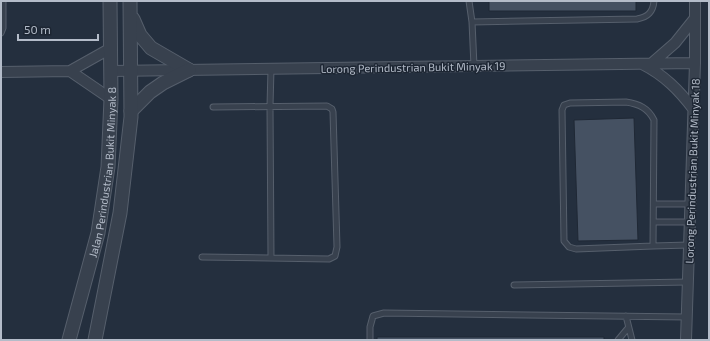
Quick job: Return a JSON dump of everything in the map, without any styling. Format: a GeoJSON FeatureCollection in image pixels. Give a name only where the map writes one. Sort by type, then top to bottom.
{"type":"FeatureCollection","features":[{"type":"Feature","properties":{"kind":"street","name":"Jalan Perindustrian Bukit Minyak 8"},"geometry":{"type":"LineString","coordinates":[[69,340],[98,233],[108,167],[111,99],[110,1]]}},
{"type":"Feature","properties":{"kind":"street","name":"Lorong Perindustrian Bukit Minyak 18"},"geometry":{"type":"LineString","coordinates":[[686,340],[694,110],[695,1]]}},
{"type":"Feature","properties":{"kind":"street","name":"Jalan Perindustrian Bukit Minyak 8"},"geometry":{"type":"LineString","coordinates":[[96,340],[120,213],[131,112],[130,7]]}},
{"type":"Feature","properties":{"kind":"street"},"geometry":{"type":"LineString","coordinates":[[130,7],[140,35],[151,48],[189,70]]}},
{"type":"Feature","properties":{"kind":"street"},"geometry":{"type":"LineString","coordinates":[[652,63],[675,43],[695,18]]}},
{"type":"Feature","properties":{"kind":"street"},"geometry":{"type":"LineString","coordinates":[[1,72],[70,71],[111,48]]}},
{"type":"Feature","properties":{"kind":"street","name":"Lorong Perindustrian Bukit Minyak 19"},"geometry":{"type":"LineString","coordinates":[[111,71],[695,63]]}},
{"type":"Feature","properties":{"kind":"street"},"geometry":{"type":"LineString","coordinates":[[641,64],[657,72],[670,83],[682,94],[694,110]]}},
{"type":"Feature","properties":{"kind":"street"},"geometry":{"type":"LineString","coordinates":[[131,112],[150,92],[163,83],[189,70]]}},
{"type":"Feature","properties":{"kind":"street"},"geometry":{"type":"LineString","coordinates":[[70,71],[111,99]]}},
{"type":"Feature","properties":{"kind":"lane"},"geometry":{"type":"LineString","coordinates":[[1,33],[3,28],[3,1]]}},
{"type":"Feature","properties":{"kind":"lane"},"geometry":{"type":"LineString","coordinates":[[469,1],[472,22],[474,66]]}},
{"type":"Feature","properties":{"kind":"lane"},"geometry":{"type":"LineString","coordinates":[[472,22],[637,19],[644,18],[649,14],[653,9],[654,1]]}},
{"type":"Feature","properties":{"kind":"lane"},"geometry":{"type":"LineString","coordinates":[[271,68],[271,258]]}},
{"type":"Feature","properties":{"kind":"lane"},"geometry":{"type":"LineString","coordinates":[[653,246],[654,120],[650,112],[642,106],[626,102],[570,103],[564,105],[562,110],[564,241],[569,247],[576,249],[689,245]]}},
{"type":"Feature","properties":{"kind":"lane"},"geometry":{"type":"LineString","coordinates":[[202,257],[329,259],[335,256],[337,248],[332,109],[327,106],[213,107]]}},
{"type":"Feature","properties":{"kind":"lane"},"geometry":{"type":"LineString","coordinates":[[654,204],[690,204]]}},
{"type":"Feature","properties":{"kind":"lane"},"geometry":{"type":"LineString","coordinates":[[654,222],[690,222]]}},
{"type":"Feature","properties":{"kind":"lane"},"geometry":{"type":"LineString","coordinates":[[514,285],[688,282]]}},
{"type":"Feature","properties":{"kind":"lane"},"geometry":{"type":"LineString","coordinates":[[370,340],[370,327],[373,316],[384,313],[687,317]]}},
{"type":"Feature","properties":{"kind":"lane"},"geometry":{"type":"LineString","coordinates":[[626,316],[632,340]]}},
{"type":"Feature","properties":{"kind":"lane"},"geometry":{"type":"LineString","coordinates":[[618,340],[628,328]]}},
{"type":"Feature","properties":{"kind":"building"},"geometry":{"type":"Polygon","coordinates":[[[489,1],[636,1],[636,11],[489,11],[489,1]]]}},
{"type":"Feature","properties":{"kind":"building"},"geometry":{"type":"Polygon","coordinates":[[[634,118],[638,240],[578,241],[574,120],[634,118]]]}},
{"type":"Feature","properties":{"kind":"building"},"geometry":{"type":"Polygon","coordinates":[[[377,337],[604,337],[604,340],[377,340],[377,337]]]}}]}
